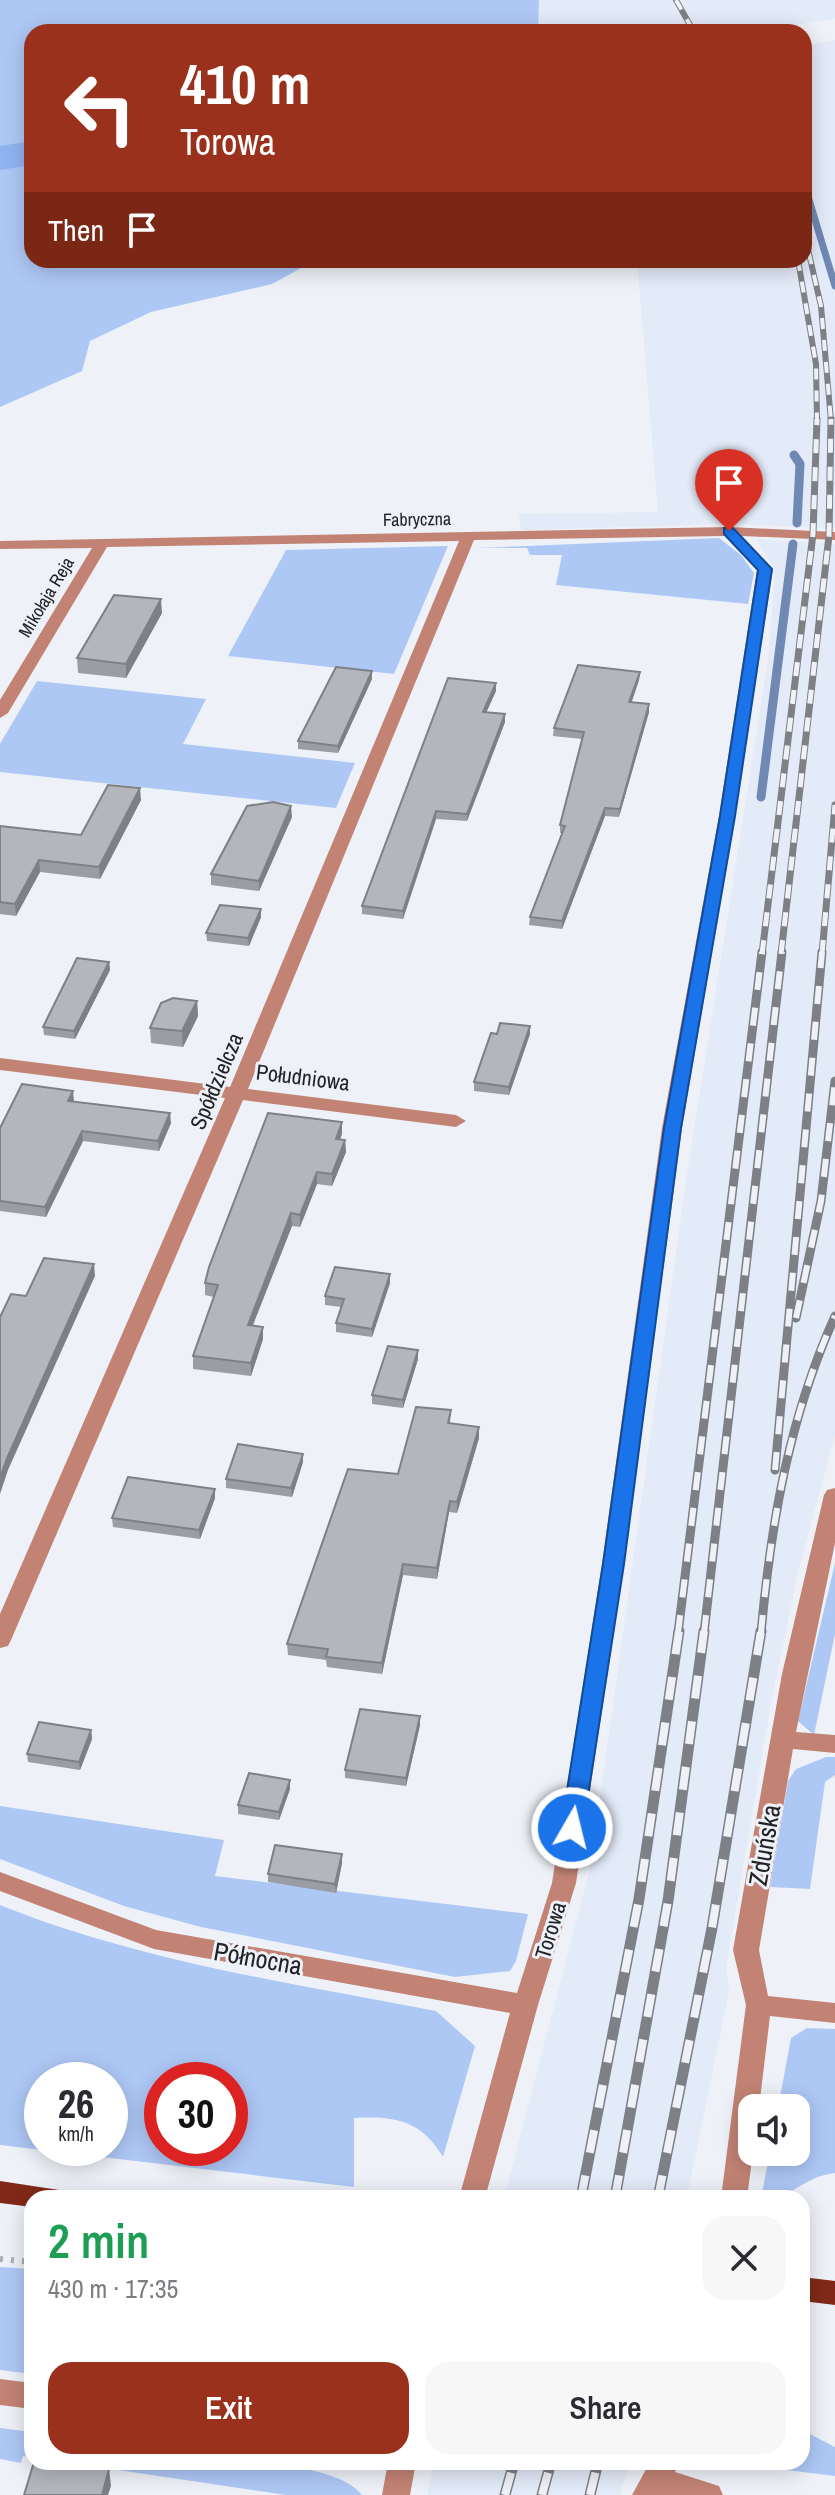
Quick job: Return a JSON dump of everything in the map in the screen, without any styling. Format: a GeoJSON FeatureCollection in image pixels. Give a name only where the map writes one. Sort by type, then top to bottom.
{"type":"FeatureCollection","features":[{"type":"Feature","properties":{"kind":"main road"},"geometry":{"type":"LineString","coordinates":[[0,2192],[24,2195]]}},
{"type":"Feature","properties":{"kind":"street","name":"Fabryczna"},"geometry":{"type":"LineString","coordinates":[[0,545],[729,531],[835,536]]}},
{"type":"Feature","properties":{"kind":"street","name":"Torowa"},"geometry":{"type":"LineString","coordinates":[[474,2190],[525,2005],[564,1883],[613,1564],[672,1128],[727,816],[765,569],[729,531]]}},
{"type":"Feature","properties":{"kind":"street","name":"Spółdzielcza"},"geometry":{"type":"LineString","coordinates":[[0,1640],[237,1093],[468,538]]}},
{"type":"Feature","properties":{"kind":"street","name":"Mikołaja Reja"},"geometry":{"type":"LineString","coordinates":[[0,713],[102,543]]}},
{"type":"Feature","properties":{"kind":"street","name":"Południowa"},"geometry":{"type":"LineString","coordinates":[[0,1064],[456,1121]]}},
{"type":"Feature","properties":{"kind":"street","name":"Zduńska"},"geometry":{"type":"LineString","coordinates":[[735,2190],[759,2005],[751,1982],[746,1950],[807,1611],[835,1498]]}},
{"type":"Feature","properties":{"kind":"street"},"geometry":{"type":"LineString","coordinates":[[783,1740],[835,1744]]}},
{"type":"Feature","properties":{"kind":"street","name":"Północna"},"geometry":{"type":"LineString","coordinates":[[0,1881],[154,1939],[525,2005]]}},
{"type":"Feature","properties":{"kind":"street"},"geometry":{"type":"LineString","coordinates":[[759,2005],[835,2013]]}},
{"type":"Feature","properties":{"kind":"street"},"geometry":{"type":"LineString","coordinates":[[0,2392],[24,2395]]}},
{"type":"Feature","properties":{"kind":"street"},"geometry":{"type":"LineString","coordinates":[[396,2495],[401,2470]]}},
{"type":"Feature","properties":{"kind":"street"},"geometry":{"type":"LineString","coordinates":[[656,2479],[709,2495]]}},
{"type":"Feature","properties":{"kind":"path"},"geometry":{"type":"LineString","coordinates":[[0,2259],[24,2261]]}},
{"type":"Feature","properties":{"kind":"shaded area"},"geometry":{"type":"Polygon","coordinates":[[[0,0],[539,0],[538,24],[24,24],[24,146],[0,150],[0,0]]]}},
{"type":"Feature","properties":{"kind":"shaded area"},"geometry":{"type":"Polygon","coordinates":[[[539,0],[835,0],[835,19],[800,24],[538,24],[539,0]]]}},
{"type":"Feature","properties":{"kind":"shaded area"},"geometry":{"type":"Polygon","coordinates":[[[835,40],[835,528],[729,524],[521,530],[519,514],[658,512],[638,268],[812,268],[812,44],[835,40]]]}},
{"type":"Feature","properties":{"kind":"shaded area"},"geometry":{"type":"Polygon","coordinates":[[[24,161],[24,268],[301,268],[272,284],[151,312],[90,341],[82,371],[0,407],[0,164],[24,161]]]}},
{"type":"Feature","properties":{"kind":"shaded area"},"geometry":{"type":"Polygon","coordinates":[[[719,538],[741,555],[754,573],[748,604],[556,585],[562,555],[530,555],[527,548],[479,548],[719,538]]]}},
{"type":"Feature","properties":{"kind":"shaded area"},"geometry":{"type":"Polygon","coordinates":[[[756,539],[835,544],[835,1435],[798,1572],[772,1698],[726,1968],[729,1991],[689,2190],[506,2190],[590,1869],[687,1174],[768,660],[775,571],[756,539]]]}},
{"type":"Feature","properties":{"kind":"shaded area"},"geometry":{"type":"Polygon","coordinates":[[[448,546],[394,674],[228,656],[286,550],[448,546]]]}},
{"type":"Feature","properties":{"kind":"shaded area"},"geometry":{"type":"Polygon","coordinates":[[[37,681],[206,699],[183,744],[355,763],[336,808],[0,772],[0,744],[37,681]]]}},
{"type":"Feature","properties":{"kind":"shaded area"},"geometry":{"type":"Polygon","coordinates":[[[835,1563],[835,1634],[814,1735],[798,1721],[835,1563]]]}},
{"type":"Feature","properties":{"kind":"shaded area"},"geometry":{"type":"Polygon","coordinates":[[[826,1757],[835,1757],[835,1775],[825,1782],[810,1889],[770,1887],[788,1781],[796,1769],[826,1757]]]}},
{"type":"Feature","properties":{"kind":"shaded area"},"geometry":{"type":"Polygon","coordinates":[[[0,1806],[224,1840],[215,1876],[528,1914],[516,1961],[510,1971],[455,1977],[201,1927],[124,1906],[0,1859],[0,1806]]]}},
{"type":"Feature","properties":{"kind":"shaded area"},"geometry":{"type":"Polygon","coordinates":[[[0,1905],[161,1956],[436,2011],[475,2046],[443,2157],[426,2135],[406,2123],[382,2118],[354,2118],[354,2187],[177,2166],[248,2166],[248,2062],[144,2062],[144,2162],[128,2160],[128,2062],[24,2062],[24,2148],[0,2145],[0,1905]]]}},
{"type":"Feature","properties":{"kind":"shaded area"},"geometry":{"type":"Polygon","coordinates":[[[807,2028],[835,2029],[835,2173],[813,2179],[793,2190],[763,2190],[767,2166],[810,2166],[810,2094],[781,2094],[791,2038],[807,2028]]]}},
{"type":"Feature","properties":{"kind":"shaded area"},"geometry":{"type":"Polygon","coordinates":[[[0,2267],[24,2268],[24,2373],[0,2370],[0,2267]]]}},
{"type":"Feature","properties":{"kind":"shaded area"},"geometry":{"type":"Polygon","coordinates":[[[0,2428],[24,2431],[21,2463],[0,2459],[0,2428]]]}},
{"type":"Feature","properties":{"kind":"shaded area"},"geometry":{"type":"Polygon","coordinates":[[[810,2434],[835,2447],[835,2476],[787,2470],[810,2470],[810,2434]]]}},
{"type":"Feature","properties":{"kind":"shaded area"},"geometry":{"type":"Polygon","coordinates":[[[118,2470],[309,2470],[341,2480],[362,2495],[286,2495],[118,2470]]]}},
{"type":"Feature","properties":{"kind":"shaded area"},"geometry":{"type":"Polygon","coordinates":[[[432,2470],[628,2470],[620,2495],[427,2495],[432,2470]]]}},
{"type":"Feature","properties":{"kind":"building"},"geometry":{"type":"Polygon","coordinates":[[[114,595],[161,599],[126,664],[77,658],[114,595]]]}},
{"type":"Feature","properties":{"kind":"building"},"geometry":{"type":"Polygon","coordinates":[[[578,665],[640,672],[629,702],[649,704],[620,809],[605,808],[562,921],[530,917],[565,826],[560,825],[584,732],[554,728],[578,665]]]}},
{"type":"Feature","properties":{"kind":"building"},"geometry":{"type":"Polygon","coordinates":[[[336,667],[372,671],[338,746],[298,741],[336,667]]]}},
{"type":"Feature","properties":{"kind":"building"},"geometry":{"type":"Polygon","coordinates":[[[448,678],[496,683],[483,712],[505,714],[467,814],[436,811],[403,911],[362,906],[448,678]]]}},
{"type":"Feature","properties":{"kind":"building"},"geometry":{"type":"Polygon","coordinates":[[[108,785],[140,788],[99,867],[39,860],[15,904],[0,902],[0,826],[81,835],[108,785]]]}},
{"type":"Feature","properties":{"kind":"building"},"geometry":{"type":"Polygon","coordinates":[[[273,802],[291,806],[259,881],[211,874],[247,806],[273,802]]]}},
{"type":"Feature","properties":{"kind":"building"},"geometry":{"type":"Polygon","coordinates":[[[220,905],[261,909],[248,938],[206,933],[220,905]]]}},
{"type":"Feature","properties":{"kind":"building"},"geometry":{"type":"Polygon","coordinates":[[[77,958],[109,962],[74,1031],[43,1027],[77,958]]]}},
{"type":"Feature","properties":{"kind":"building"},"geometry":{"type":"Polygon","coordinates":[[[173,998],[197,1001],[182,1031],[150,1028],[161,1003],[173,998]]]}},
{"type":"Feature","properties":{"kind":"building"},"geometry":{"type":"Polygon","coordinates":[[[500,1023],[530,1026],[509,1087],[474,1082],[491,1033],[497,1034],[500,1023]]]}},
{"type":"Feature","properties":{"kind":"building"},"geometry":{"type":"Polygon","coordinates":[[[22,1084],[73,1091],[68,1101],[170,1113],[158,1141],[82,1131],[45,1207],[0,1201],[0,1128],[22,1084]]]}},
{"type":"Feature","properties":{"kind":"building"},"geometry":{"type":"Polygon","coordinates":[[[268,1113],[342,1122],[336,1139],[345,1140],[332,1174],[317,1172],[300,1215],[291,1213],[248,1325],[263,1327],[251,1363],[193,1356],[218,1285],[205,1283],[209,1267],[268,1113]]]}},
{"type":"Feature","properties":{"kind":"building"},"geometry":{"type":"Polygon","coordinates":[[[44,1258],[94,1264],[0,1478],[0,1317],[11,1294],[26,1296],[44,1258]]]}},
{"type":"Feature","properties":{"kind":"building"},"geometry":{"type":"Polygon","coordinates":[[[335,1267],[390,1274],[372,1329],[336,1323],[344,1299],[325,1296],[335,1267]]]}},
{"type":"Feature","properties":{"kind":"building"},"geometry":{"type":"Polygon","coordinates":[[[388,1346],[418,1350],[403,1400],[372,1395],[388,1346]]]}},
{"type":"Feature","properties":{"kind":"building"},"geometry":{"type":"Polygon","coordinates":[[[416,1407],[451,1410],[448,1423],[479,1427],[457,1502],[450,1501],[437,1568],[403,1564],[382,1663],[326,1657],[328,1649],[287,1644],[348,1469],[398,1474],[416,1407]]]}},
{"type":"Feature","properties":{"kind":"building"},"geometry":{"type":"Polygon","coordinates":[[[238,1444],[303,1454],[291,1488],[226,1479],[238,1444]]]}},
{"type":"Feature","properties":{"kind":"building"},"geometry":{"type":"Polygon","coordinates":[[[128,1477],[215,1489],[199,1530],[112,1518],[128,1477]]]}},
{"type":"Feature","properties":{"kind":"building"},"geometry":{"type":"Polygon","coordinates":[[[360,1709],[420,1716],[406,1778],[345,1770],[360,1709]]]}},
{"type":"Feature","properties":{"kind":"building"},"geometry":{"type":"Polygon","coordinates":[[[39,1722],[91,1730],[79,1762],[27,1754],[39,1722]]]}},
{"type":"Feature","properties":{"kind":"building"},"geometry":{"type":"Polygon","coordinates":[[[249,1773],[290,1780],[279,1812],[238,1805],[249,1773]]]}},
{"type":"Feature","properties":{"kind":"building"},"geometry":{"type":"Polygon","coordinates":[[[275,1845],[342,1854],[335,1884],[268,1874],[275,1845]]]}},
{"type":"Feature","properties":{"kind":"building"},"geometry":{"type":"Polygon","coordinates":[[[32,2470],[109,2470],[102,2495],[24,2495],[32,2470]]]}},
{"type":"Feature","properties":{"kind":"waterway"},"geometry":{"type":"LineString","coordinates":[[0,158],[24,154]]}},
{"type":"Feature","properties":{"kind":"waterway"},"geometry":{"type":"LineString","coordinates":[[812,210],[835,286]]}},
{"type":"Feature","properties":{"kind":"waterway"},"geometry":{"type":"LineString","coordinates":[[794,455],[800,464],[797,523]]}},
{"type":"Feature","properties":{"kind":"waterway"},"geometry":{"type":"LineString","coordinates":[[761,797],[793,544]]}},
{"type":"Feature","properties":{"kind":"railway"},"geometry":{"type":"LineString","coordinates":[[676,0],[690,24]]}},
{"type":"Feature","properties":{"kind":"railway"},"geometry":{"type":"LineString","coordinates":[[812,267],[821,306],[831,421]]}},
{"type":"Feature","properties":{"kind":"railway"},"geometry":{"type":"LineString","coordinates":[[799,268],[816,364],[817,420]]}},
{"type":"Feature","properties":{"kind":"railway"},"geometry":{"type":"LineString","coordinates":[[762,954],[813,534],[817,420]]}},
{"type":"Feature","properties":{"kind":"railway"},"geometry":{"type":"LineString","coordinates":[[781,954],[829,536],[831,421]]}},
{"type":"Feature","properties":{"kind":"railway"},"geometry":{"type":"LineString","coordinates":[[822,954],[835,805]]}},
{"type":"Feature","properties":{"kind":"railway"},"geometry":{"type":"LineString","coordinates":[[678,1633],[762,952]]}},
{"type":"Feature","properties":{"kind":"railway"},"geometry":{"type":"LineString","coordinates":[[704,1633],[782,952]]}},
{"type":"Feature","properties":{"kind":"railway"},"geometry":{"type":"LineString","coordinates":[[775,1470],[822,952]]}},
{"type":"Feature","properties":{"kind":"railway"},"geometry":{"type":"LineString","coordinates":[[796,1318],[821,1201],[835,1081]]}},
{"type":"Feature","properties":{"kind":"railway"},"geometry":{"type":"LineString","coordinates":[[761,1633],[770,1551],[784,1471],[805,1393],[835,1316]]}},
{"type":"Feature","properties":{"kind":"railway"},"geometry":{"type":"LineString","coordinates":[[583,2190],[639,1899],[679,1631]]}},
{"type":"Feature","properties":{"kind":"railway"},"geometry":{"type":"LineString","coordinates":[[616,2190],[668,1901],[704,1631]]}},
{"type":"Feature","properties":{"kind":"railway"},"geometry":{"type":"LineString","coordinates":[[660,2190],[712,1928],[761,1631]]}},
{"type":"Feature","properties":{"kind":"railway"},"geometry":{"type":"LineString","coordinates":[[505,2495],[512,2470]]}},
{"type":"Feature","properties":{"kind":"railway"},"geometry":{"type":"LineString","coordinates":[[542,2495],[549,2470]]}},
{"type":"Feature","properties":{"kind":"railway"},"geometry":{"type":"LineString","coordinates":[[590,2495],[596,2470]]}},
{"type":"Feature","properties":{"kind":"route"},"geometry":{"type":"LineString","coordinates":[[572,1828],[613,1564],[672,1128],[727,816],[765,569],[729,531]]}}]}
